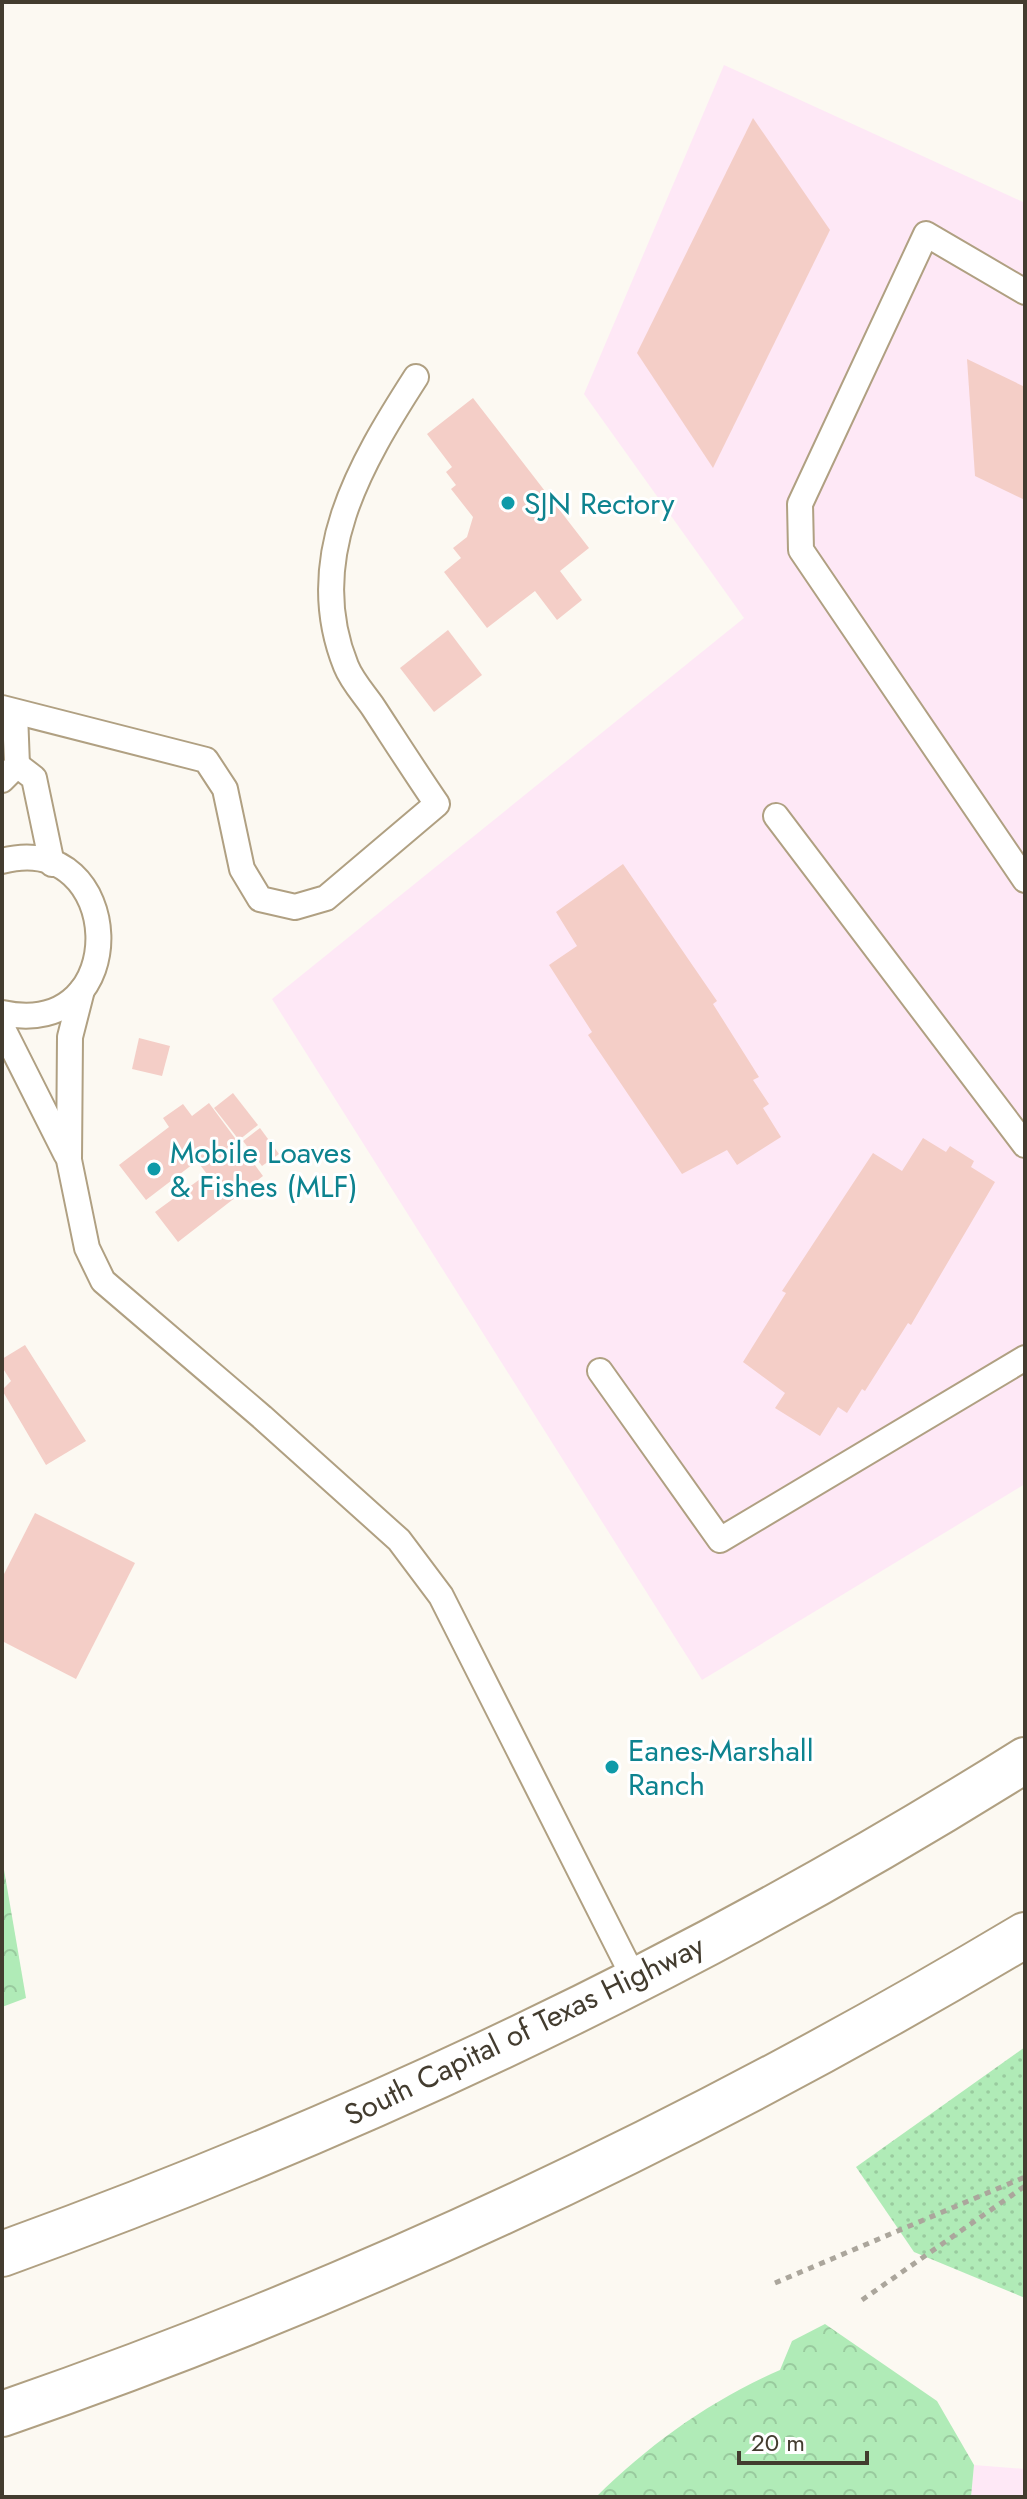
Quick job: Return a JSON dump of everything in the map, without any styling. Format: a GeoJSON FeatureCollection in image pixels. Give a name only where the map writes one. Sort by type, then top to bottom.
{"type":"FeatureCollection","features":[{"type":"Feature","properties":{"kind":"highway","name":"South Capital of Texas Highway"},"geometry":{"type":"LineString","coordinates":[[2,2254],[166,2193],[455,2068],[635,1980],[833,1874],[1025,1760]]}},
{"type":"Feature","properties":{"kind":"highway"},"geometry":{"type":"LineString","coordinates":[[2,2414],[257,2318],[531,2198],[825,2049],[1025,1935]]}},
{"type":"Feature","properties":{"kind":"lane"},"geometry":{"type":"LineString","coordinates":[[1025,292],[926,234],[800,504],[801,550],[1025,880]]}},
{"type":"Feature","properties":{"kind":"lane"},"geometry":{"type":"LineString","coordinates":[[52,864],[34,778],[9,772],[9,710],[206,760],[225,789],[242,869],[260,899],[295,907],[326,898],[437,804],[346,668],[332,612],[331,578],[337,529],[355,479],[416,377]]}},
{"type":"Feature","properties":{"kind":"lane"},"geometry":{"type":"LineString","coordinates":[[776,816],[1025,1145]]}},
{"type":"Feature","properties":{"kind":"lane"},"geometry":{"type":"LineString","coordinates":[[2,861],[32,859],[52,864],[86,890],[96,909],[100,951],[93,972],[82,990],[70,1037],[69,1160],[87,1248],[103,1281],[399,1540],[441,1596],[635,1980]]}},
{"type":"Feature","properties":{"kind":"lane"},"geometry":{"type":"LineString","coordinates":[[2,1013],[41,1014],[63,1005],[82,990]]}},
{"type":"Feature","properties":{"kind":"lane"},"geometry":{"type":"LineString","coordinates":[[2,1027],[69,1160]]}},
{"type":"Feature","properties":{"kind":"lane"},"geometry":{"type":"LineString","coordinates":[[600,1371],[720,1540],[1025,1358]]}},
{"type":"Feature","properties":{"kind":"path"},"geometry":{"type":"LineString","coordinates":[[775,2283],[1025,2177]]}},
{"type":"Feature","properties":{"kind":"path"},"geometry":{"type":"LineString","coordinates":[[862,2300],[1025,2186]]}},
{"type":"Feature","properties":{"kind":"shaded area"},"geometry":{"type":"Polygon","coordinates":[[[724,65],[1025,203],[1025,1484],[702,1680],[272,999],[744,618],[584,394],[724,65]]]}},
{"type":"Feature","properties":{"kind":"shaded area"},"geometry":{"type":"Polygon","coordinates":[[[974,2465],[1025,2469],[1025,2497],[971,2497],[974,2465]]]}},
{"type":"Feature","properties":{"kind":"green space"},"geometry":{"type":"Polygon","coordinates":[[[2,1858],[26,1998],[2,2007],[2,1858]]]}},
{"type":"Feature","properties":{"kind":"green space"},"geometry":{"type":"Polygon","coordinates":[[[1025,2047],[1025,2298],[914,2252],[856,2167],[1025,2047]]]}},
{"type":"Feature","properties":{"kind":"green space"},"geometry":{"type":"Polygon","coordinates":[[[825,2324],[937,2401],[974,2465],[971,2497],[596,2497],[682,2425],[729,2395],[780,2370],[792,2341],[825,2324]]]}},
{"type":"Feature","properties":{"kind":"building"},"geometry":{"type":"Polygon","coordinates":[[[753,118],[830,230],[713,468],[637,353],[753,118]]]}},
{"type":"Feature","properties":{"kind":"building"},"geometry":{"type":"Polygon","coordinates":[[[967,359],[1025,387],[1025,500],[975,476],[967,359]]]}},
{"type":"Feature","properties":{"kind":"building","name":"SJN Rectory"},"geometry":{"type":"Polygon","coordinates":[[[473,398],[589,548],[560,571],[582,600],[557,620],[535,591],[487,628],[444,572],[461,558],[453,548],[467,537],[473,517],[451,489],[456,485],[446,472],[452,467],[427,434],[473,398]]]}},
{"type":"Feature","properties":{"kind":"building"},"geometry":{"type":"Polygon","coordinates":[[[448,630],[482,675],[434,712],[400,668],[448,630]]]}},
{"type":"Feature","properties":{"kind":"building"},"geometry":{"type":"Polygon","coordinates":[[[623,864],[717,1001],[713,1004],[759,1077],[753,1080],[769,1104],[763,1108],[781,1137],[737,1165],[727,1150],[682,1174],[588,1035],[592,1032],[549,965],[577,946],[556,912],[623,864]]]}},
{"type":"Feature","properties":{"kind":"building"},"geometry":{"type":"Polygon","coordinates":[[[139,1038],[170,1046],[162,1076],[132,1069],[139,1038]]]}},
{"type":"Feature","properties":{"kind":"building"},"geometry":{"type":"Polygon","coordinates":[[[233,1093],[258,1125],[239,1140],[214,1108],[233,1093]]]}},
{"type":"Feature","properties":{"kind":"building","name":"Mobile Loaves & Fishes (MLF)"},"geometry":{"type":"Polygon","coordinates":[[[209,1103],[263,1176],[178,1242],[155,1212],[207,1174],[197,1161],[146,1200],[119,1165],[169,1127],[163,1118],[183,1104],[192,1116],[209,1103]]]}},
{"type":"Feature","properties":{"kind":"building"},"geometry":{"type":"Polygon","coordinates":[[[260,1128],[279,1154],[262,1166],[243,1141],[260,1128]]]}},
{"type":"Feature","properties":{"kind":"building"},"geometry":{"type":"Polygon","coordinates":[[[923,1138],[946,1152],[950,1146],[974,1161],[971,1167],[995,1182],[911,1325],[908,1323],[865,1391],[862,1389],[847,1413],[838,1407],[820,1436],[775,1408],[785,1393],[743,1362],[786,1293],[782,1291],[873,1153],[902,1171],[923,1138]]]}},
{"type":"Feature","properties":{"kind":"building"},"geometry":{"type":"Polygon","coordinates":[[[25,1345],[86,1441],[46,1465],[2,1390],[11,1381],[2,1367],[2,1359],[25,1345]]]}},
{"type":"Feature","properties":{"kind":"building"},"geometry":{"type":"Polygon","coordinates":[[[35,1513],[135,1563],[76,1679],[2,1641],[2,1578],[35,1513]]]}},
{"type":"Feature","properties":{"kind":"place","name":"SJN Rectory"},"geometry":{"type":"Point","coordinates":[508,503]}},
{"type":"Feature","properties":{"kind":"place","name":"Mobile Loaves & Fishes (MLF)"},"geometry":{"type":"Point","coordinates":[154,1169]}},
{"type":"Feature","properties":{"kind":"place","name":"Eanes-Marshall Ranch"},"geometry":{"type":"Point","coordinates":[612,1767]}}]}
